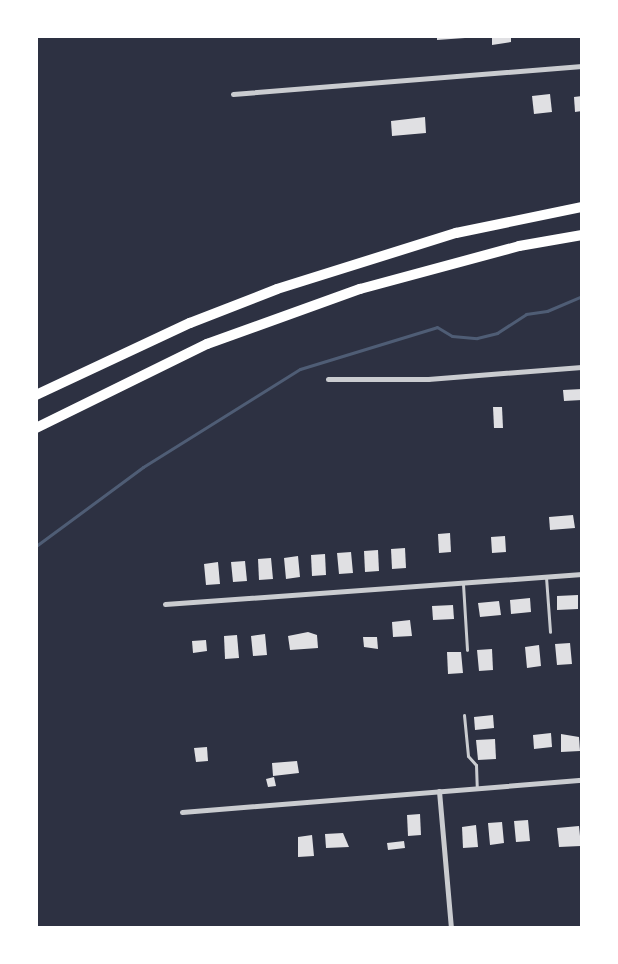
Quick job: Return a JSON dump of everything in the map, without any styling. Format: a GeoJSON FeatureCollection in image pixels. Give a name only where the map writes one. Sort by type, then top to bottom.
{"type":"FeatureCollection","features":[{"type":"Feature","properties":{"kind":"highway"},"geometry":{"type":"LineString","coordinates":[[36,396],[190,323],[277,289],[456,232],[582,207]]}},
{"type":"Feature","properties":{"kind":"highway"},"geometry":{"type":"LineString","coordinates":[[36,428],[207,344],[360,289],[519,246],[582,236]]}},
{"type":"Feature","properties":{"kind":"street"},"geometry":{"type":"LineString","coordinates":[[233,94],[582,66]]}},
{"type":"Feature","properties":{"kind":"street"},"geometry":{"type":"LineString","coordinates":[[328,379],[428,379],[582,367]]}},
{"type":"Feature","properties":{"kind":"street"},"geometry":{"type":"LineString","coordinates":[[165,604],[582,574]]}},
{"type":"Feature","properties":{"kind":"street"},"geometry":{"type":"LineString","coordinates":[[182,812],[582,780]]}},
{"type":"Feature","properties":{"kind":"street"},"geometry":{"type":"LineString","coordinates":[[439,791],[452,928]]}},
{"type":"Feature","properties":{"kind":"lane"},"geometry":{"type":"LineString","coordinates":[[546,577],[550,632]]}},
{"type":"Feature","properties":{"kind":"lane"},"geometry":{"type":"LineString","coordinates":[[463,584],[467,650]]}},
{"type":"Feature","properties":{"kind":"lane"},"geometry":{"type":"LineString","coordinates":[[464,715],[468,756],[476,765],[477,788]]}},
{"type":"Feature","properties":{"kind":"building"},"geometry":{"type":"Polygon","coordinates":[[[437,36],[465,36],[465,38],[437,40],[437,36]]]}},
{"type":"Feature","properties":{"kind":"building"},"geometry":{"type":"Polygon","coordinates":[[[492,36],[511,36],[511,42],[492,45],[492,36]]]}},
{"type":"Feature","properties":{"kind":"building"},"geometry":{"type":"Polygon","coordinates":[[[550,94],[552,112],[534,114],[532,96],[550,94]]]}},
{"type":"Feature","properties":{"kind":"building"},"geometry":{"type":"Polygon","coordinates":[[[582,96],[582,111],[575,112],[574,97],[582,96]]]}},
{"type":"Feature","properties":{"kind":"building"},"geometry":{"type":"Polygon","coordinates":[[[425,117],[426,133],[392,136],[391,121],[425,117]]]}},
{"type":"Feature","properties":{"kind":"building"},"geometry":{"type":"Polygon","coordinates":[[[582,389],[582,400],[564,401],[563,390],[582,389]]]}},
{"type":"Feature","properties":{"kind":"building"},"geometry":{"type":"Polygon","coordinates":[[[493,407],[502,407],[503,428],[494,428],[493,407]]]}},
{"type":"Feature","properties":{"kind":"building"},"geometry":{"type":"Polygon","coordinates":[[[573,515],[575,528],[550,530],[549,517],[573,515]]]}},
{"type":"Feature","properties":{"kind":"building"},"geometry":{"type":"Polygon","coordinates":[[[450,533],[451,552],[439,553],[438,534],[450,533]]]}},
{"type":"Feature","properties":{"kind":"building"},"geometry":{"type":"Polygon","coordinates":[[[505,536],[506,552],[492,553],[491,537],[505,536]]]}},
{"type":"Feature","properties":{"kind":"building"},"geometry":{"type":"Polygon","coordinates":[[[405,548],[406,568],[392,569],[391,549],[405,548]]]}},
{"type":"Feature","properties":{"kind":"building"},"geometry":{"type":"Polygon","coordinates":[[[378,550],[379,571],[365,572],[364,551],[378,550]]]}},
{"type":"Feature","properties":{"kind":"building"},"geometry":{"type":"Polygon","coordinates":[[[351,552],[353,573],[339,574],[337,553],[351,552]]]}},
{"type":"Feature","properties":{"kind":"building"},"geometry":{"type":"Polygon","coordinates":[[[325,554],[326,575],[312,576],[311,555],[325,554]]]}},
{"type":"Feature","properties":{"kind":"building"},"geometry":{"type":"Polygon","coordinates":[[[298,556],[300,577],[286,579],[284,558],[298,556]]]}},
{"type":"Feature","properties":{"kind":"building"},"geometry":{"type":"Polygon","coordinates":[[[271,558],[273,579],[259,580],[258,559],[271,558]]]}},
{"type":"Feature","properties":{"kind":"building"},"geometry":{"type":"Polygon","coordinates":[[[245,561],[247,581],[233,582],[231,562],[245,561]]]}},
{"type":"Feature","properties":{"kind":"building"},"geometry":{"type":"Polygon","coordinates":[[[218,562],[220,584],[206,585],[204,564],[218,562]]]}},
{"type":"Feature","properties":{"kind":"building"},"geometry":{"type":"Polygon","coordinates":[[[578,595],[578,609],[557,610],[557,596],[578,595]]]}},
{"type":"Feature","properties":{"kind":"building"},"geometry":{"type":"Polygon","coordinates":[[[530,598],[531,612],[511,614],[510,600],[530,598]]]}},
{"type":"Feature","properties":{"kind":"building"},"geometry":{"type":"Polygon","coordinates":[[[499,601],[501,615],[480,617],[478,603],[499,601]]]}},
{"type":"Feature","properties":{"kind":"building"},"geometry":{"type":"Polygon","coordinates":[[[453,605],[454,619],[433,620],[432,606],[453,605]]]}},
{"type":"Feature","properties":{"kind":"building"},"geometry":{"type":"Polygon","coordinates":[[[410,620],[412,636],[393,637],[392,622],[410,620]]]}},
{"type":"Feature","properties":{"kind":"building"},"geometry":{"type":"Polygon","coordinates":[[[308,632],[317,635],[318,648],[290,650],[288,636],[308,632]]]}},
{"type":"Feature","properties":{"kind":"building"},"geometry":{"type":"Polygon","coordinates":[[[265,634],[267,655],[253,656],[251,636],[265,634]]]}},
{"type":"Feature","properties":{"kind":"building"},"geometry":{"type":"Polygon","coordinates":[[[237,635],[239,658],[225,659],[224,636],[237,635]]]}},
{"type":"Feature","properties":{"kind":"building"},"geometry":{"type":"Polygon","coordinates":[[[363,637],[377,637],[378,649],[364,647],[363,637]]]}},
{"type":"Feature","properties":{"kind":"building"},"geometry":{"type":"Polygon","coordinates":[[[206,640],[207,651],[193,653],[192,641],[206,640]]]}},
{"type":"Feature","properties":{"kind":"building"},"geometry":{"type":"Polygon","coordinates":[[[570,643],[572,664],[557,665],[555,644],[570,643]]]}},
{"type":"Feature","properties":{"kind":"building"},"geometry":{"type":"Polygon","coordinates":[[[539,645],[541,666],[527,668],[525,647],[539,645]]]}},
{"type":"Feature","properties":{"kind":"building"},"geometry":{"type":"Polygon","coordinates":[[[492,649],[493,670],[479,671],[477,650],[492,649]]]}},
{"type":"Feature","properties":{"kind":"building"},"geometry":{"type":"Polygon","coordinates":[[[447,652],[461,652],[463,673],[448,674],[447,652]]]}},
{"type":"Feature","properties":{"kind":"building"},"geometry":{"type":"Polygon","coordinates":[[[493,715],[494,728],[475,730],[474,717],[493,715]]]}},
{"type":"Feature","properties":{"kind":"building"},"geometry":{"type":"Polygon","coordinates":[[[551,733],[552,747],[534,749],[533,735],[551,733]]]}},
{"type":"Feature","properties":{"kind":"building"},"geometry":{"type":"Polygon","coordinates":[[[561,734],[579,737],[580,751],[561,752],[561,734]]]}},
{"type":"Feature","properties":{"kind":"building"},"geometry":{"type":"Polygon","coordinates":[[[495,739],[496,759],[478,760],[476,740],[495,739]]]}},
{"type":"Feature","properties":{"kind":"building"},"geometry":{"type":"Polygon","coordinates":[[[207,747],[208,761],[196,762],[194,748],[207,747]]]}},
{"type":"Feature","properties":{"kind":"building"},"geometry":{"type":"Polygon","coordinates":[[[297,761],[299,773],[273,776],[272,763],[297,761]]]}},
{"type":"Feature","properties":{"kind":"building"},"geometry":{"type":"Polygon","coordinates":[[[274,777],[276,786],[268,787],[266,779],[274,777]]]}},
{"type":"Feature","properties":{"kind":"building"},"geometry":{"type":"Polygon","coordinates":[[[420,814],[421,835],[408,836],[407,815],[420,814]]]}},
{"type":"Feature","properties":{"kind":"building"},"geometry":{"type":"Polygon","coordinates":[[[528,820],[530,841],[516,842],[514,821],[528,820]]]}},
{"type":"Feature","properties":{"kind":"building"},"geometry":{"type":"Polygon","coordinates":[[[502,822],[504,843],[490,845],[488,823],[502,822]]]}},
{"type":"Feature","properties":{"kind":"building"},"geometry":{"type":"Polygon","coordinates":[[[476,825],[478,847],[463,848],[462,827],[476,825]]]}},
{"type":"Feature","properties":{"kind":"building"},"geometry":{"type":"Polygon","coordinates":[[[579,826],[581,846],[559,847],[557,828],[579,826]]]}},
{"type":"Feature","properties":{"kind":"building"},"geometry":{"type":"Polygon","coordinates":[[[343,833],[349,847],[326,848],[325,834],[343,833]]]}},
{"type":"Feature","properties":{"kind":"building"},"geometry":{"type":"Polygon","coordinates":[[[312,835],[314,856],[298,857],[298,837],[312,835]]]}},
{"type":"Feature","properties":{"kind":"building"},"geometry":{"type":"Polygon","coordinates":[[[404,841],[405,848],[388,850],[387,843],[404,841]]]}},
{"type":"Feature","properties":{"kind":"waterway"},"geometry":{"type":"LineString","coordinates":[[36,546],[143,467],[300,369],[437,327],[452,336],[477,338],[497,333],[526,314],[547,311],[582,296]]}}]}
